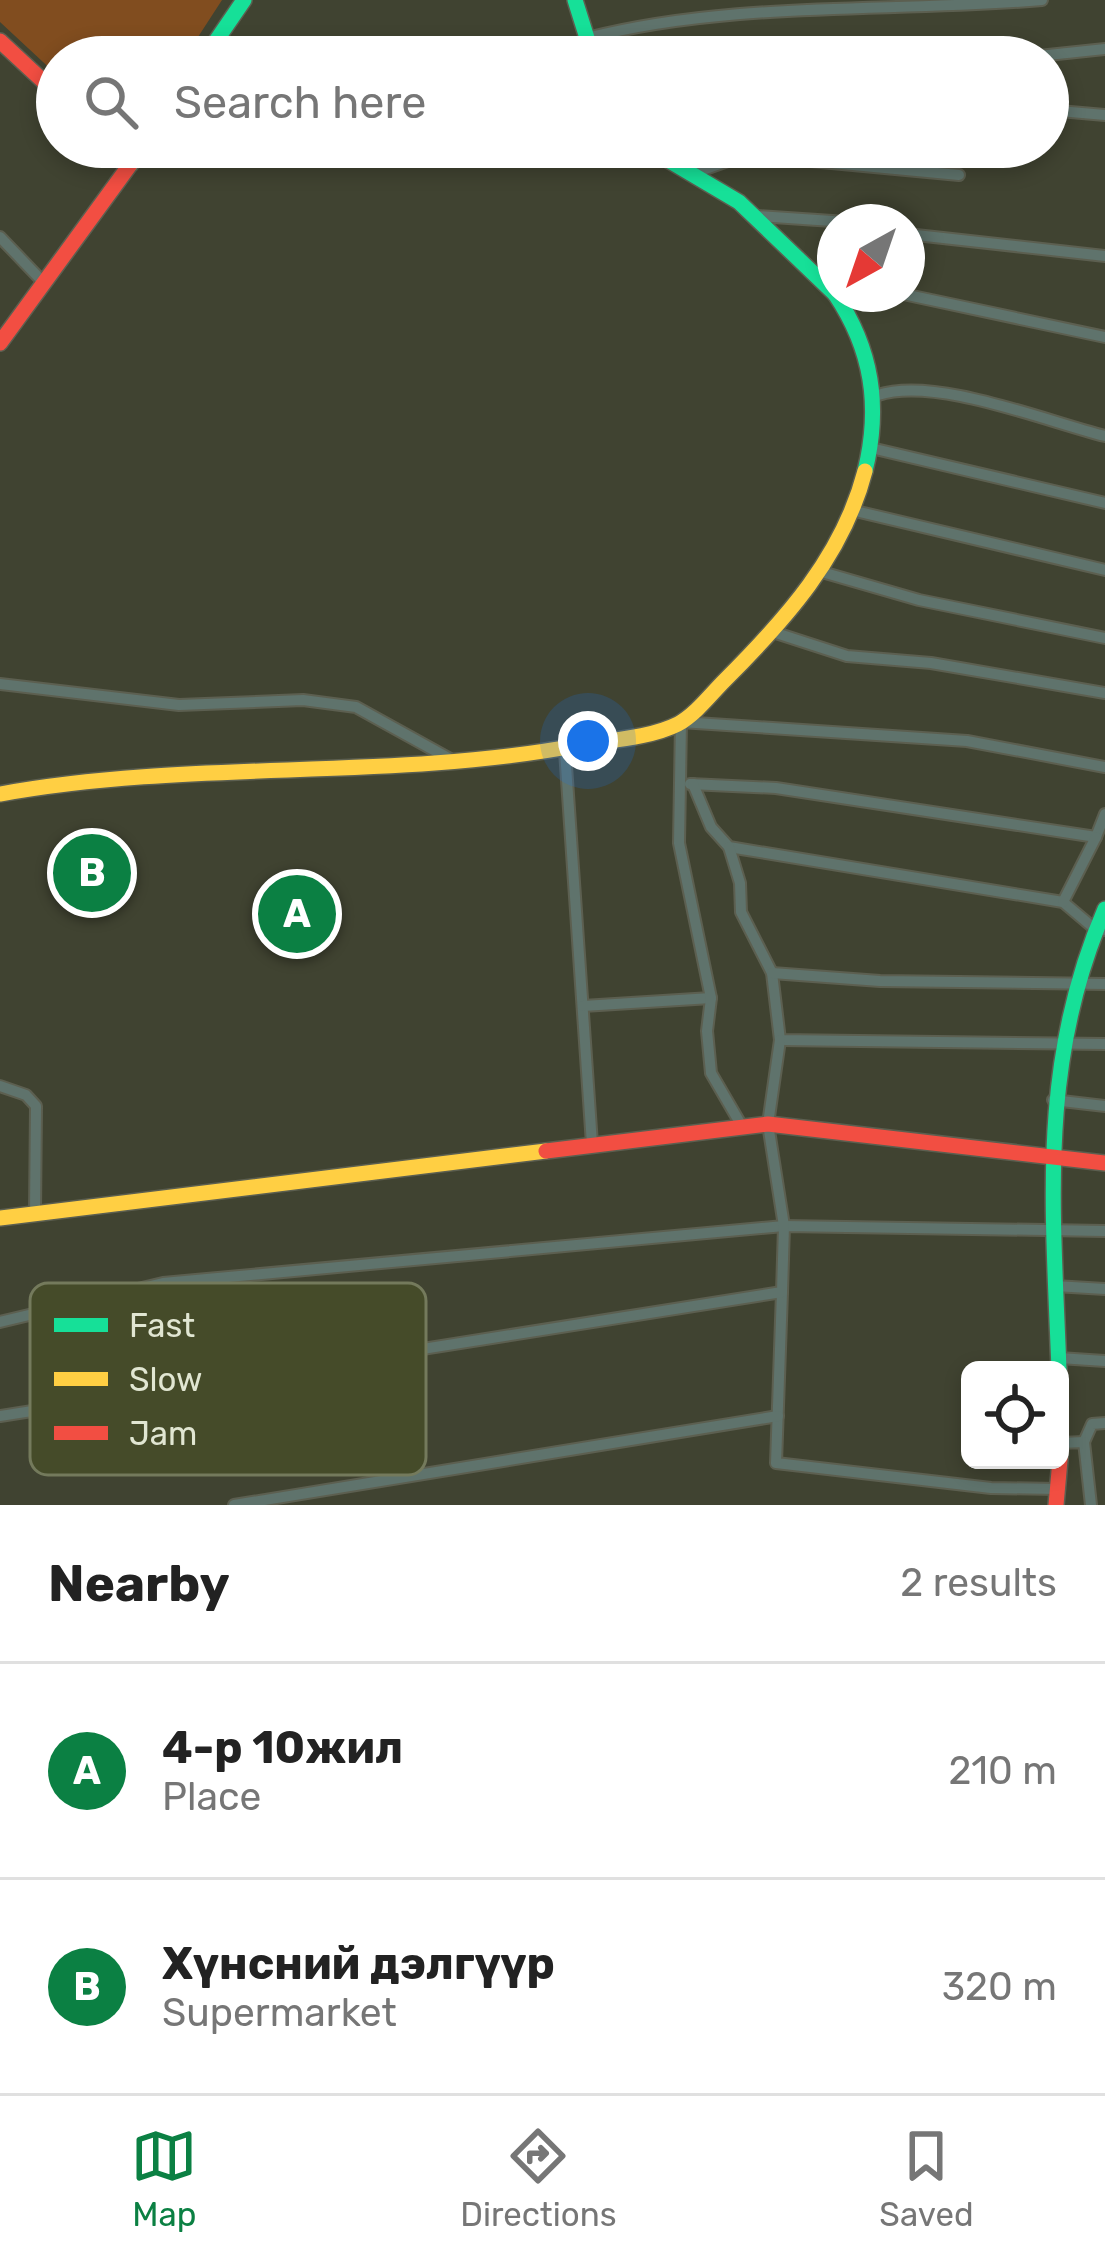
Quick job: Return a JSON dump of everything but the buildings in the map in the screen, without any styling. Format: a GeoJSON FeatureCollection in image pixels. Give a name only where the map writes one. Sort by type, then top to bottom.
{"type":"FeatureCollection","features":[{"type":"Feature","properties":{"kind":"street"},"geometry":{"type":"LineString","coordinates":[[219,36],[244,0]]}},
{"type":"Feature","properties":{"kind":"street"},"geometry":{"type":"LineString","coordinates":[[575,0],[586,36]]}},
{"type":"Feature","properties":{"kind":"street"},"geometry":{"type":"LineString","coordinates":[[598,36],[709,15],[783,8],[886,9],[1042,0]]}},
{"type":"Feature","properties":{"kind":"street"},"geometry":{"type":"LineString","coordinates":[[0,40],[36,74]]}},
{"type":"Feature","properties":{"kind":"street"},"geometry":{"type":"LineString","coordinates":[[1069,53],[1105,50]]}},
{"type":"Feature","properties":{"kind":"street"},"geometry":{"type":"LineString","coordinates":[[1069,112],[1105,115]]}},
{"type":"Feature","properties":{"kind":"street"},"geometry":{"type":"LineString","coordinates":[[0,343],[128,168]]}},
{"type":"Feature","properties":{"kind":"street"},"geometry":{"type":"LineString","coordinates":[[685,168],[758,216],[817,267]]}},
{"type":"Feature","properties":{"kind":"street"},"geometry":{"type":"LineString","coordinates":[[697,172],[708,168]]}},
{"type":"Feature","properties":{"kind":"street"},"geometry":{"type":"LineString","coordinates":[[884,168],[959,175]]}},
{"type":"Feature","properties":{"kind":"street"},"geometry":{"type":"LineString","coordinates":[[758,216],[817,220]]}},
{"type":"Feature","properties":{"kind":"street"},"geometry":{"type":"LineString","coordinates":[[925,236],[1105,256]]}},
{"type":"Feature","properties":{"kind":"street"},"geometry":{"type":"LineString","coordinates":[[0,237],[44,283]]}},
{"type":"Feature","properties":{"kind":"street"},"geometry":{"type":"LineString","coordinates":[[925,299],[1105,337]]}},
{"type":"Feature","properties":{"kind":"street"},"geometry":{"type":"LineString","coordinates":[[681,722],[776,633],[822,572],[851,510],[871,448],[878,395],[849,312]]}},
{"type":"Feature","properties":{"kind":"street"},"geometry":{"type":"LineString","coordinates":[[878,395],[898,388],[952,396],[1105,436]]}},
{"type":"Feature","properties":{"kind":"street"},"geometry":{"type":"LineString","coordinates":[[871,448],[1105,503]]}},
{"type":"Feature","properties":{"kind":"street"},"geometry":{"type":"LineString","coordinates":[[851,510],[1105,570]]}},
{"type":"Feature","properties":{"kind":"street"},"geometry":{"type":"LineString","coordinates":[[822,572],[919,600],[1105,638]]}},
{"type":"Feature","properties":{"kind":"street"},"geometry":{"type":"LineString","coordinates":[[776,633],[847,656],[931,663],[1105,694]]}},
{"type":"Feature","properties":{"kind":"street"},"geometry":{"type":"LineString","coordinates":[[0,683],[179,704],[303,700],[356,707],[458,764]]}},
{"type":"Feature","properties":{"kind":"street"},"geometry":{"type":"LineString","coordinates":[[681,722],[687,784],[680,843],[711,998],[712,1073],[742,1128]]}},
{"type":"Feature","properties":{"kind":"street"},"geometry":{"type":"LineString","coordinates":[[0,794],[153,770],[458,764],[565,751],[681,722],[967,741],[1105,767]]}},
{"type":"Feature","properties":{"kind":"street"},"geometry":{"type":"LineString","coordinates":[[565,751],[592,1144]]}},
{"type":"Feature","properties":{"kind":"street"},"geometry":{"type":"LineString","coordinates":[[687,784],[776,788],[1096,837]]}},
{"type":"Feature","properties":{"kind":"street"},"geometry":{"type":"LineString","coordinates":[[687,784],[711,827],[729,847],[740,883],[741,912],[772,973],[779,1040],[769,1124],[784,1226],[776,1463],[1057,1497]]}},
{"type":"Feature","properties":{"kind":"street"},"geometry":{"type":"LineString","coordinates":[[1063,902],[1105,814]]}},
{"type":"Feature","properties":{"kind":"street"},"geometry":{"type":"LineString","coordinates":[[729,847],[1063,902],[1100,929]]}},
{"type":"Feature","properties":{"kind":"street"},"geometry":{"type":"LineString","coordinates":[[1059,1361],[1050,1160],[1053,1100],[1076,980],[1105,909]]}},
{"type":"Feature","properties":{"kind":"street"},"geometry":{"type":"LineString","coordinates":[[772,973],[880,981],[1076,980],[1105,984]]}},
{"type":"Feature","properties":{"kind":"street"},"geometry":{"type":"LineString","coordinates":[[583,1006],[711,998]]}},
{"type":"Feature","properties":{"kind":"street"},"geometry":{"type":"LineString","coordinates":[[779,1040],[1105,1044]]}},
{"type":"Feature","properties":{"kind":"street"},"geometry":{"type":"LineString","coordinates":[[0,1086],[26,1095],[36,1106],[35,1213]]}},
{"type":"Feature","properties":{"kind":"street"},"geometry":{"type":"LineString","coordinates":[[1053,1100],[1105,1106]]}},
{"type":"Feature","properties":{"kind":"street"},"geometry":{"type":"LineString","coordinates":[[0,1218],[769,1124],[1105,1163]]}},
{"type":"Feature","properties":{"kind":"street"},"geometry":{"type":"LineString","coordinates":[[163,1283],[784,1226],[1054,1226],[1105,1231]]}},
{"type":"Feature","properties":{"kind":"street"},"geometry":{"type":"LineString","coordinates":[[1055,1286],[1105,1289]]}},
{"type":"Feature","properties":{"kind":"street"},"geometry":{"type":"LineString","coordinates":[[426,1348],[782,1292]]}},
{"type":"Feature","properties":{"kind":"street"},"geometry":{"type":"LineString","coordinates":[[0,1322],[30,1315]]}},
{"type":"Feature","properties":{"kind":"street"},"geometry":{"type":"LineString","coordinates":[[1069,1363],[1105,1361]]}},
{"type":"Feature","properties":{"kind":"street"},"geometry":{"type":"LineString","coordinates":[[0,1416],[30,1411]]}},
{"type":"Feature","properties":{"kind":"street"},"geometry":{"type":"LineString","coordinates":[[426,1474],[778,1416]]}},
{"type":"Feature","properties":{"kind":"street"},"geometry":{"type":"LineString","coordinates":[[1091,1505],[1084,1442],[1092,1424],[1105,1423]]}},
{"type":"Feature","properties":{"kind":"street"},"geometry":{"type":"LineString","coordinates":[[1069,1443],[1084,1442]]}},
{"type":"Feature","properties":{"kind":"street"},"geometry":{"type":"LineString","coordinates":[[234,1505],[417,1475]]}},
{"type":"Feature","properties":{"kind":"street"},"geometry":{"type":"LineString","coordinates":[[1090,1487],[1105,1490]]}},
{"type":"Feature","properties":{"kind":"shaded area"},"geometry":{"type":"Polygon","coordinates":[[[0,0],[222,0],[199,36],[36,36],[36,55],[0,22],[0,0]]]}},
{"type":"Feature","properties":{"kind":"traffic: fast"},"geometry":{"type":"LineString","coordinates":[[219,36],[244,0]]}},
{"type":"Feature","properties":{"kind":"traffic: fast"},"geometry":{"type":"LineString","coordinates":[[575,0],[586,36]]}},
{"type":"Feature","properties":{"kind":"traffic: fast"},"geometry":{"type":"LineString","coordinates":[[682,168],[739,202],[817,277]]}},
{"type":"Feature","properties":{"kind":"traffic: fast"},"geometry":{"type":"LineString","coordinates":[[846,312],[870,379],[872,424],[865,471]]}},
{"type":"Feature","properties":{"kind":"traffic: fast"},"geometry":{"type":"LineString","coordinates":[[1059,1361],[1053,1193],[1059,1080],[1084,966],[1105,909]]}},
{"type":"Feature","properties":{"kind":"traffic: slow"},"geometry":{"type":"LineString","coordinates":[[0,794],[145,777],[508,756],[667,729],[703,704],[809,585],[842,531],[865,471]]}},
{"type":"Feature","properties":{"kind":"traffic: slow"},"geometry":{"type":"LineString","coordinates":[[0,1218],[546,1151]]}},
{"type":"Feature","properties":{"kind":"traffic: jam"},"geometry":{"type":"LineString","coordinates":[[0,41],[36,74]]}},
{"type":"Feature","properties":{"kind":"traffic: jam"},"geometry":{"type":"LineString","coordinates":[[0,343],[128,168]]}},
{"type":"Feature","properties":{"kind":"traffic: jam"},"geometry":{"type":"LineString","coordinates":[[546,1151],[768,1124],[1105,1163]]}},
{"type":"Feature","properties":{"kind":"traffic: jam"},"geometry":{"type":"LineString","coordinates":[[1056,1505],[1059,1469]]}},
{"type":"Feature","properties":{"kind":"place","name":"Хүнсний дэлгүүр"},"geometry":{"type":"Point","coordinates":[92,873]}},
{"type":"Feature","properties":{"kind":"place","name":"4-р 10жил"},"geometry":{"type":"Point","coordinates":[297,914]}}]}
